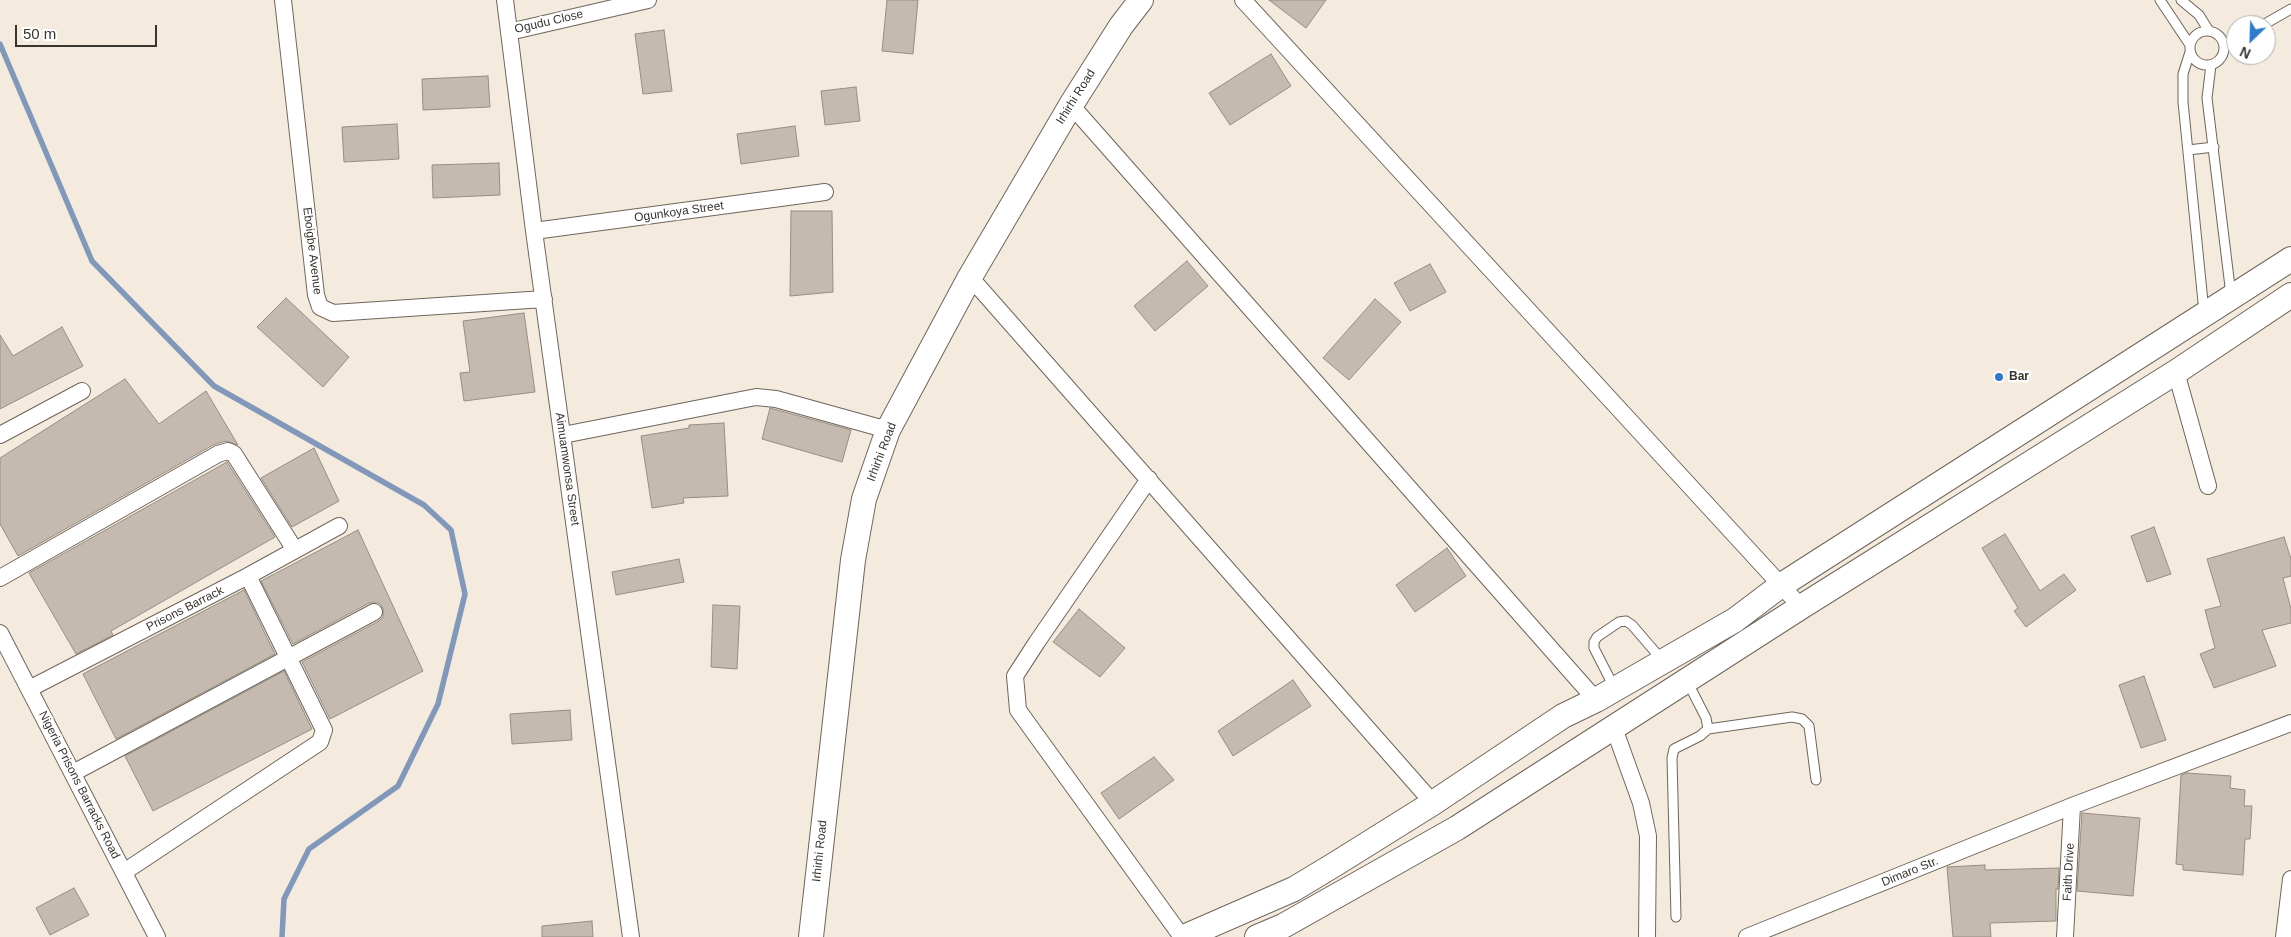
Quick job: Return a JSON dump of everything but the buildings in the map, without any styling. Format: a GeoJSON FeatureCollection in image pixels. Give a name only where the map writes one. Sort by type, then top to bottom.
{"type":"FeatureCollection","features":[{"type":"Feature","properties":{"kind":"main road","name":"Irhirhi Road"},"geometry":{"type":"LineString","coordinates":[[811,937],[853,560],[864,499],[888,430],[970,277],[1071,105],[1121,26],[1141,0]]}},
{"type":"Feature","properties":{"kind":"main road"},"geometry":{"type":"LineString","coordinates":[[1183,937],[1294,889],[1433,804],[1563,716],[1606,694],[1735,620],[1780,586],[2291,260]]}},
{"type":"Feature","properties":{"kind":"main road"},"geometry":{"type":"LineString","coordinates":[[1257,937],[1283,926],[1457,828],[1801,606],[2176,372],[2291,295]]}},
{"type":"Feature","properties":{"kind":"street","name":"Eboigbe Avenue"},"geometry":{"type":"LineString","coordinates":[[283,0],[316,295],[320,307],[332,313],[544,299]]}},
{"type":"Feature","properties":{"kind":"street","name":"Aimuamwonsa Street"},"geometry":{"type":"LineString","coordinates":[[505,0],[534,231],[631,937]]}},
{"type":"Feature","properties":{"kind":"street","name":"Ogudu Close"},"geometry":{"type":"LineString","coordinates":[[509,32],[648,0]]}},
{"type":"Feature","properties":{"kind":"street"},"geometry":{"type":"LineString","coordinates":[[1243,0],[1780,586],[1801,606]]}},
{"type":"Feature","properties":{"kind":"street"},"geometry":{"type":"LineString","coordinates":[[1071,105],[1606,694]]}},
{"type":"Feature","properties":{"kind":"street","name":"Ogunkoya Street"},"geometry":{"type":"LineString","coordinates":[[534,231],[825,192]]}},
{"type":"Feature","properties":{"kind":"street"},"geometry":{"type":"LineString","coordinates":[[970,277],[1433,804]]}},
{"type":"Feature","properties":{"kind":"street"},"geometry":{"type":"LineString","coordinates":[[2176,372],[2208,486]]}},
{"type":"Feature","properties":{"kind":"street"},"geometry":{"type":"LineString","coordinates":[[0,435],[82,391]]}},
{"type":"Feature","properties":{"kind":"street"},"geometry":{"type":"LineString","coordinates":[[563,435],[756,397],[776,399],[888,430]]}},
{"type":"Feature","properties":{"kind":"street"},"geometry":{"type":"LineString","coordinates":[[0,578],[218,454],[228,451],[234,454],[295,550]]}},
{"type":"Feature","properties":{"kind":"street"},"geometry":{"type":"LineString","coordinates":[[1149,479],[1015,676],[1018,710],[1183,937]]}},
{"type":"Feature","properties":{"kind":"street","name":"Prisons Barrack"},"geometry":{"type":"LineString","coordinates":[[29,690],[248,576],[339,526]]}},
{"type":"Feature","properties":{"kind":"street"},"geometry":{"type":"LineString","coordinates":[[124,872],[320,742],[324,730],[248,576]]}},
{"type":"Feature","properties":{"kind":"street"},"geometry":{"type":"LineString","coordinates":[[73,773],[374,612]]}},
{"type":"Feature","properties":{"kind":"street","name":"Nigeria Prisons Barracks Road"},"geometry":{"type":"LineString","coordinates":[[0,633],[157,937]]}},
{"type":"Feature","properties":{"kind":"street","name":"Dimaro Str."},"geometry":{"type":"LineString","coordinates":[[1747,937],[2072,806],[2291,723]]}},
{"type":"Feature","properties":{"kind":"street"},"geometry":{"type":"LineString","coordinates":[[1614,728],[1641,802],[1648,836],[1647,937]]}},
{"type":"Feature","properties":{"kind":"street","name":"Faith Drive"},"geometry":{"type":"LineString","coordinates":[[2065,937],[2072,806]]}},
{"type":"Feature","properties":{"kind":"street"},"geometry":{"type":"LineString","coordinates":[[2284,937],[2291,879]]}},
{"type":"Feature","properties":{"kind":"lane"},"geometry":{"type":"LineString","coordinates":[[2160,0],[2190,49],[2198,63],[2211,65],[2222,57],[2224,44],[2216,33],[2209,31],[2197,34],[2190,49],[2182,83],[2204,315]]}},
{"type":"Feature","properties":{"kind":"lane"},"geometry":{"type":"LineString","coordinates":[[2182,0],[2199,14],[2209,31]]}},
{"type":"Feature","properties":{"kind":"lane"},"geometry":{"type":"LineString","coordinates":[[2276,18],[2291,9]]}},
{"type":"Feature","properties":{"kind":"lane"},"geometry":{"type":"LineString","coordinates":[[2211,65],[2207,98],[2231,297]]}},
{"type":"Feature","properties":{"kind":"lane"},"geometry":{"type":"LineString","coordinates":[[2188,150],[2214,147]]}},
{"type":"Feature","properties":{"kind":"lane"},"geometry":{"type":"LineString","coordinates":[[1606,694],[1594,642],[1597,637],[1619,622],[1626,621],[1632,625],[1664,661]]}},
{"type":"Feature","properties":{"kind":"lane"},"geometry":{"type":"LineString","coordinates":[[1686,680],[1706,718],[1708,729]]}},
{"type":"Feature","properties":{"kind":"lane"},"geometry":{"type":"LineString","coordinates":[[1676,917],[1672,758],[1674,749],[1700,736],[1708,729],[1792,717],[1802,719],[1809,726],[1816,780]]}},
{"type":"Feature","properties":{"kind":"waterway"},"geometry":{"type":"LineString","coordinates":[[0,44],[92,261],[214,386],[424,505],[451,530],[465,594],[438,704],[398,786],[309,849],[284,899],[282,937]]}},
{"type":"Feature","properties":{"kind":"place","name":"Bar"},"geometry":{"type":"Point","coordinates":[1999,377]}}]}
